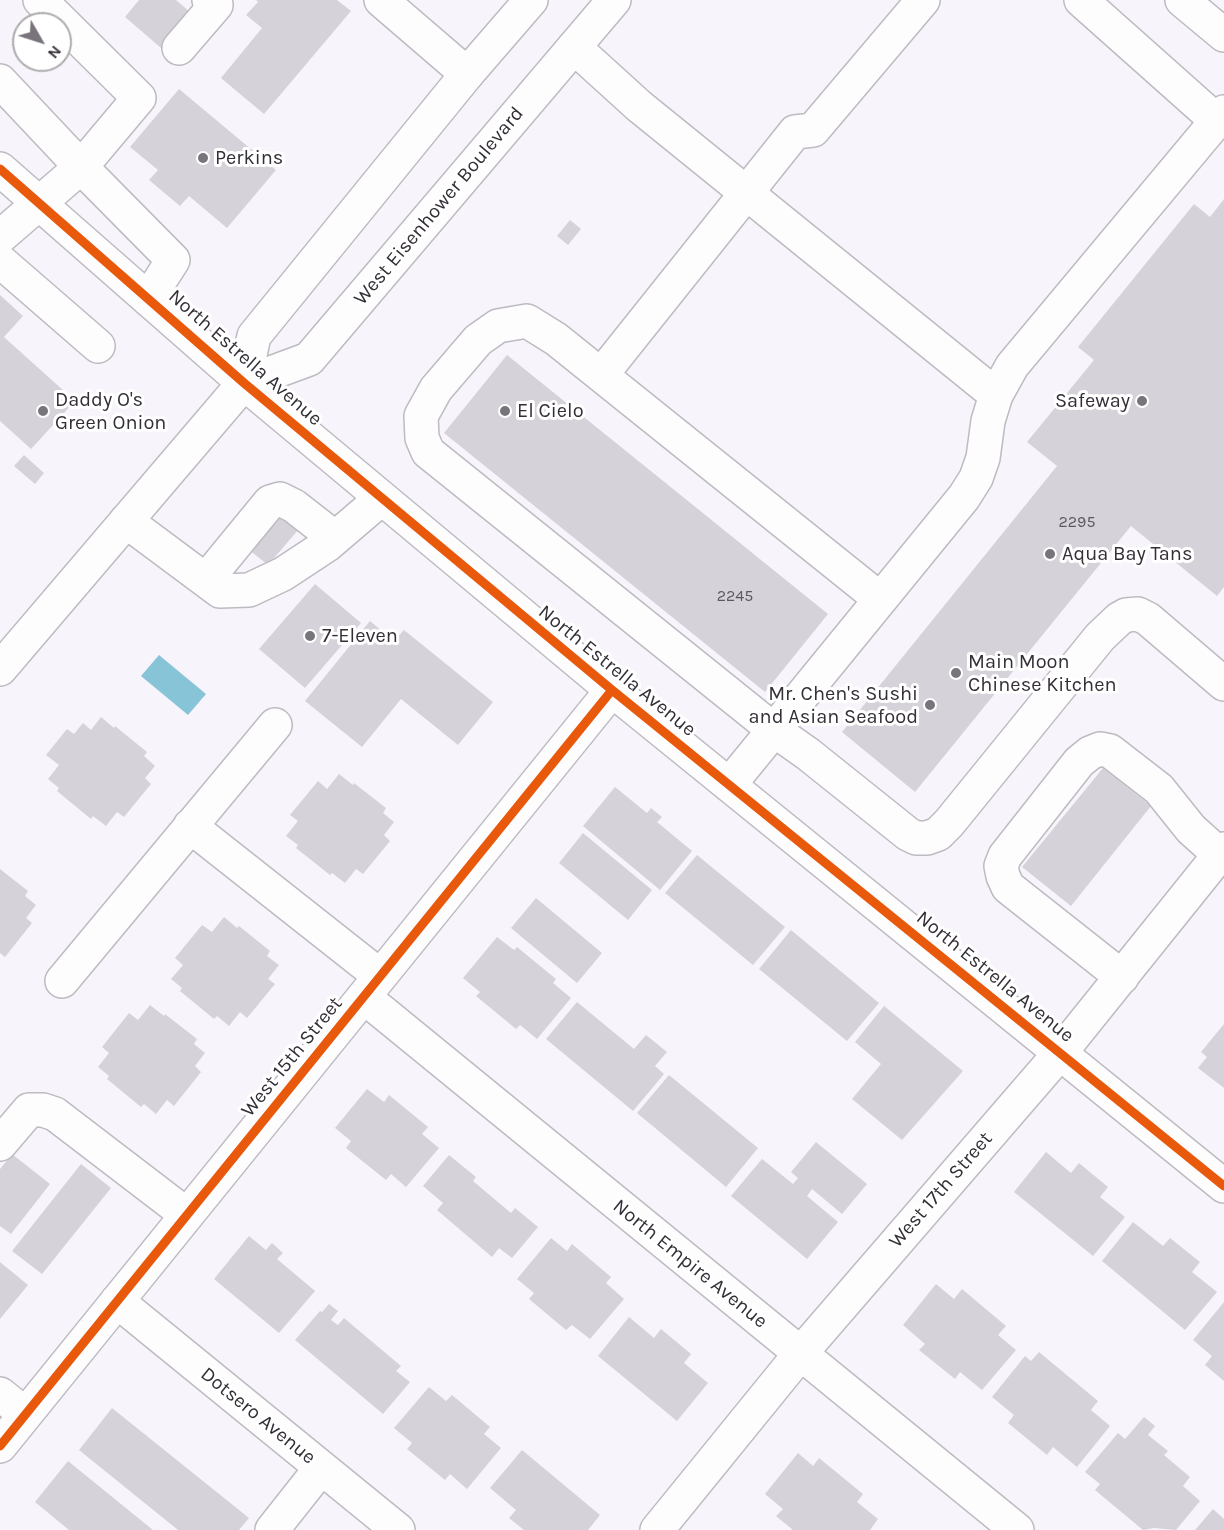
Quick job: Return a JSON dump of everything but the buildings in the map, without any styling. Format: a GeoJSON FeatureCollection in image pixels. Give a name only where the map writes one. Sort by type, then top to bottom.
{"type":"FeatureCollection","features":[{"type":"Feature","properties":{"kind":"main road"},"geometry":{"type":"LineString","coordinates":[[0,237],[81,167],[139,98],[40,0]]}},
{"type":"Feature","properties":{"kind":"main road"},"geometry":{"type":"LineString","coordinates":[[179,48],[216,5],[209,0]]}},
{"type":"Feature","properties":{"kind":"main road"},"geometry":{"type":"LineString","coordinates":[[381,0],[467,74]]}},
{"type":"Feature","properties":{"kind":"main road","name":"West Eisenhower Boulevard"},"geometry":{"type":"LineString","coordinates":[[0,669],[244,383],[254,336],[467,74],[531,0]]}},
{"type":"Feature","properties":{"kind":"main road","name":"West Eisenhower Boulevard"},"geometry":{"type":"LineString","coordinates":[[244,383],[309,359],[614,0]]}},
{"type":"Feature","properties":{"kind":"main road"},"geometry":{"type":"LineString","coordinates":[[602,374],[795,132],[813,130],[923,0]]}},
{"type":"Feature","properties":{"kind":"main road"},"geometry":{"type":"LineString","coordinates":[[729,785],[964,497],[976,478],[983,458],[988,421],[996,394],[1012,366],[1220,116],[1081,0]]}},
{"type":"Feature","properties":{"kind":"main road"},"geometry":{"type":"LineString","coordinates":[[1182,0],[1224,35]]}},
{"type":"Feature","properties":{"kind":"main road"},"geometry":{"type":"LineString","coordinates":[[574,47],[639,106],[996,394]]}},
{"type":"Feature","properties":{"kind":"main road"},"geometry":{"type":"LineString","coordinates":[[0,81],[173,260],[148,298]]}},
{"type":"Feature","properties":{"kind":"main road","name":"North Estrella Avenue"},"geometry":{"type":"LineString","coordinates":[[0,169],[244,383],[612,690],[1224,1186]]}},
{"type":"Feature","properties":{"kind":"main road"},"geometry":{"type":"LineString","coordinates":[[0,261],[98,346]]}},
{"type":"Feature","properties":{"kind":"main road"},"geometry":{"type":"LineString","coordinates":[[880,599],[602,374],[556,339],[527,321],[498,326],[478,340],[436,389],[422,417],[422,438],[428,452],[774,730],[916,838],[927,838],[938,834],[949,823],[1100,637],[1126,615],[1138,614],[1148,619],[1224,684]]}},
{"type":"Feature","properties":{"kind":"main road"},"geometry":{"type":"LineString","coordinates":[[126,521],[220,591],[249,590],[283,574],[335,538],[382,498]]}},
{"type":"Feature","properties":{"kind":"main road"},"geometry":{"type":"LineString","coordinates":[[206,580],[270,502],[280,499],[294,506],[335,538]]}},
{"type":"Feature","properties":{"kind":"main road","name":"West 15th Street"},"geometry":{"type":"LineString","coordinates":[[0,1446],[612,690]]}},
{"type":"Feature","properties":{"kind":"main road"},"geometry":{"type":"LineString","coordinates":[[62,981],[275,725]]}},
{"type":"Feature","properties":{"kind":"main road"},"geometry":{"type":"LineString","coordinates":[[1122,977],[1008,887],[1003,876],[1001,866],[1005,856],[1073,770],[1090,753],[1100,749],[1110,751],[1159,789],[1191,829],[1222,852]]}},
{"type":"Feature","properties":{"kind":"main road","name":"North Empire Avenue"},"geometry":{"type":"LineString","coordinates":[[190,826],[372,986],[800,1354],[1017,1530]]}},
{"type":"Feature","properties":{"kind":"main road","name":"West 17th Street"},"geometry":{"type":"LineString","coordinates":[[657,1530],[800,1354],[1060,1053],[1222,852]]}},
{"type":"Feature","properties":{"kind":"main road"},"geometry":{"type":"LineString","coordinates":[[0,1144],[28,1110],[43,1110],[55,1114],[187,1215]]}},
{"type":"Feature","properties":{"kind":"main road","name":"Dotsero Avenue"},"geometry":{"type":"LineString","coordinates":[[117,1301],[398,1530]]}},
{"type":"Feature","properties":{"kind":"main road"},"geometry":{"type":"LineString","coordinates":[[0,1394],[26,1414]]}},
{"type":"Feature","properties":{"kind":"main road"},"geometry":{"type":"LineString","coordinates":[[272,1530],[321,1468]]}},
{"type":"Feature","properties":{"kind":"water"},"geometry":{"type":"Polygon","coordinates":[[[159,655],[206,694],[188,715],[141,676],[159,655]]]}},
{"type":"Feature","properties":{"kind":"cycle path"},"geometry":{"type":"LineString","coordinates":[[0,169],[244,383],[612,690],[1224,1186]]}},
{"type":"Feature","properties":{"kind":"cycle path"},"geometry":{"type":"LineString","coordinates":[[0,1446],[612,690]]}},
{"type":"Feature","properties":{"kind":"place","name":"Perkins"},"geometry":{"type":"Point","coordinates":[203,158]}},
{"type":"Feature","properties":{"kind":"place","name":"Safeway"},"geometry":{"type":"Point","coordinates":[1142,401]}},
{"type":"Feature","properties":{"kind":"place","name":"Daddy O's Green Onion"},"geometry":{"type":"Point","coordinates":[43,411]}},
{"type":"Feature","properties":{"kind":"place","name":"El Cielo"},"geometry":{"type":"Point","coordinates":[505,411]}},
{"type":"Feature","properties":{"kind":"place","name":"Aqua Bay Tans"},"geometry":{"type":"Point","coordinates":[1050,554]}},
{"type":"Feature","properties":{"kind":"place","name":"7-Eleven"},"geometry":{"type":"Point","coordinates":[310,636]}},
{"type":"Feature","properties":{"kind":"place","name":"Main Moon Chinese Kitchen"},"geometry":{"type":"Point","coordinates":[956,673]}},
{"type":"Feature","properties":{"kind":"place","name":"Mr. Chen's Sushi and Asian Seafood"},"geometry":{"type":"Point","coordinates":[930,705]}}]}
